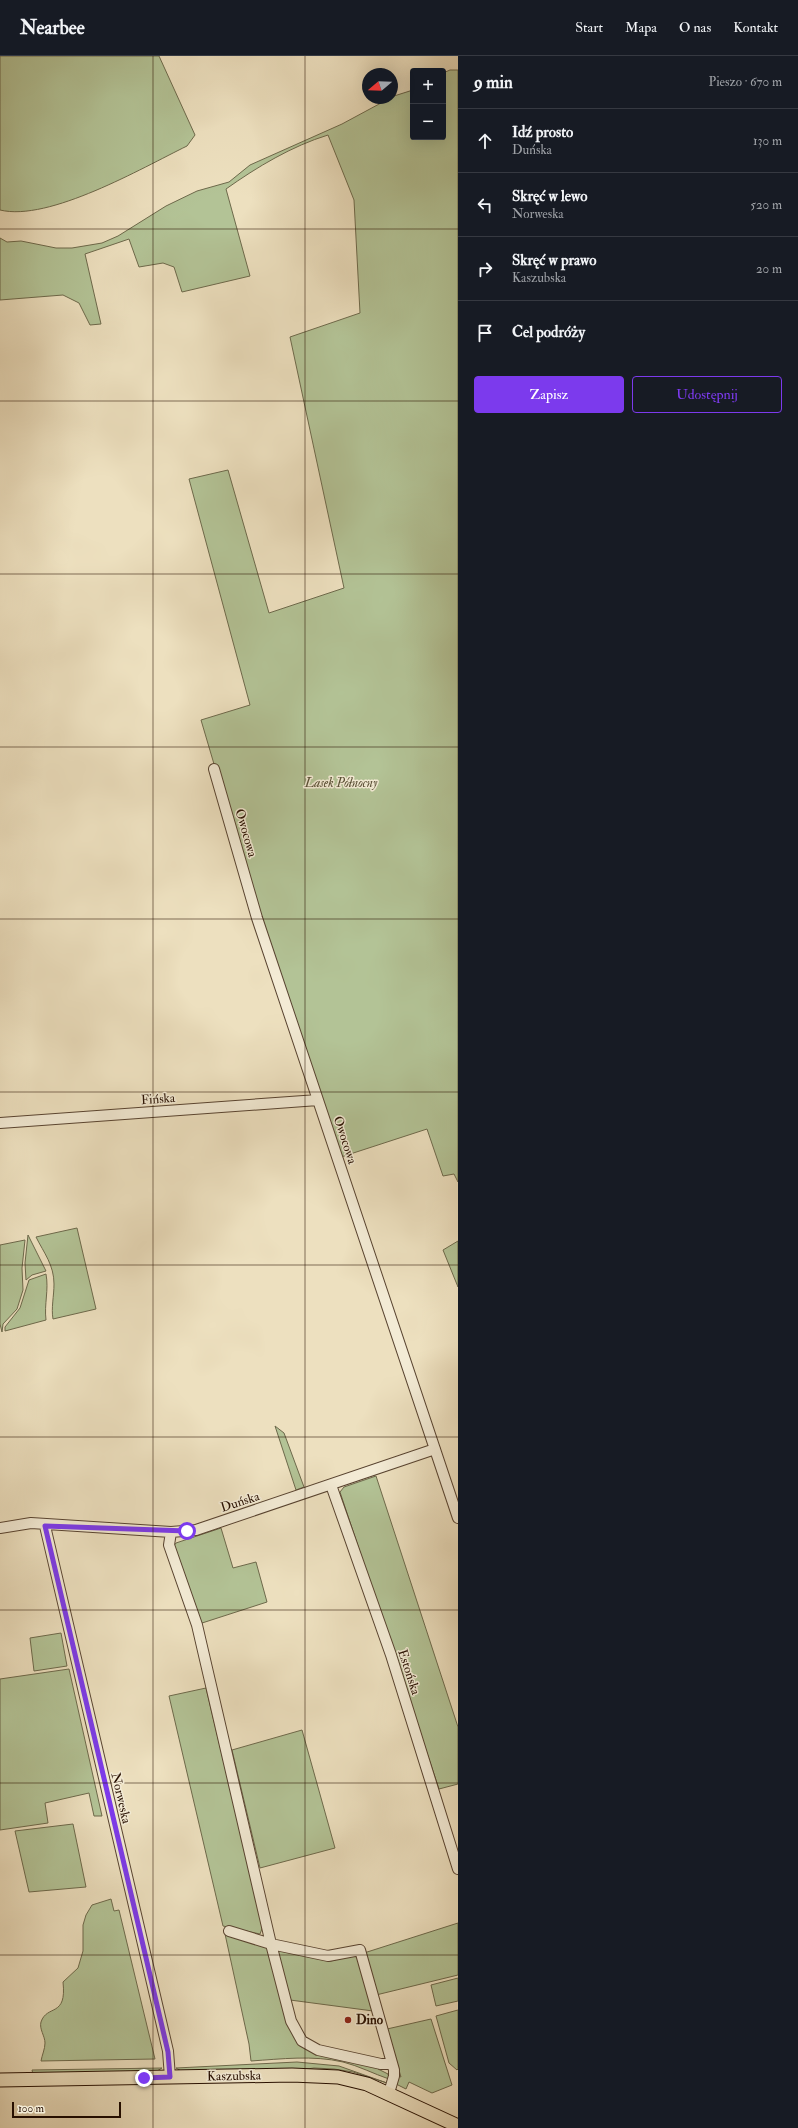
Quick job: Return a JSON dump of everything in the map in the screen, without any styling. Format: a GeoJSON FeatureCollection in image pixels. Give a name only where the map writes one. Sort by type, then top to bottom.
{"type":"FeatureCollection","features":[{"type":"Feature","properties":{"kind":"main road","name":"Kaszubska"},"geometry":{"type":"LineString","coordinates":[[0,2080],[326,2076],[353,2080],[389,2093],[458,2126]]}},
{"type":"Feature","properties":{"kind":"street","name":"Owocowa"},"geometry":{"type":"LineString","coordinates":[[214,769],[257,918],[458,1518]]}},
{"type":"Feature","properties":{"kind":"street","name":"Fińska"},"geometry":{"type":"LineString","coordinates":[[0,1123],[318,1100]]}},
{"type":"Feature","properties":{"kind":"street","name":"Duńska"},"geometry":{"type":"LineString","coordinates":[[0,1528],[31,1523],[45,1526],[171,1532],[203,1528],[435,1449]]}},
{"type":"Feature","properties":{"kind":"street","name":"Estońska"},"geometry":{"type":"LineString","coordinates":[[331,1485],[391,1656],[458,1869]]}},
{"type":"Feature","properties":{"kind":"street","name":"Norweska"},"geometry":{"type":"LineString","coordinates":[[45,1526],[168,2052],[170,2077]]}},
{"type":"Feature","properties":{"kind":"street"},"geometry":{"type":"LineString","coordinates":[[171,1532],[169,1545],[197,1625],[271,1944],[291,2021],[302,2040],[318,2050],[381,2064],[392,2064]]}},
{"type":"Feature","properties":{"kind":"street"},"geometry":{"type":"LineString","coordinates":[[229,1931],[271,1944],[328,1956],[360,1950],[392,2064],[394,2076],[389,2093]]}},
{"type":"Feature","properties":{"kind":"green space"},"geometry":{"type":"Polygon","coordinates":[[[0,56],[159,56],[195,135],[187,146],[121,179],[69,201],[44,208],[20,212],[0,210],[0,56]]]}},
{"type":"Feature","properties":{"kind":"green space","name":"Lasek Północny"},"geometry":{"type":"Polygon","coordinates":[[[458,70],[458,1182],[454,1174],[443,1176],[427,1129],[338,1158],[245,869],[201,720],[250,705],[189,479],[228,470],[269,613],[344,588],[290,337],[360,313],[354,200],[328,135],[288,151],[226,189],[250,276],[182,292],[174,267],[163,263],[139,267],[129,239],[85,254],[101,324],[90,325],[79,303],[63,295],[0,300],[0,238],[7,242],[21,241],[56,248],[72,248],[102,243],[118,236],[166,206],[197,191],[229,182],[250,165],[342,124],[379,104],[398,104],[398,95],[410,91],[410,140],[446,140],[446,72],[458,70]]]}},
{"type":"Feature","properties":{"kind":"green space"},"geometry":{"type":"Polygon","coordinates":[[[77,1228],[96,1309],[53,1319],[54,1277],[48,1259],[36,1237],[77,1228]]]}},
{"type":"Feature","properties":{"kind":"green space"},"geometry":{"type":"Polygon","coordinates":[[[28,1235],[46,1271],[32,1275],[26,1280],[25,1263],[28,1235]]]}},
{"type":"Feature","properties":{"kind":"green space"},"geometry":{"type":"Polygon","coordinates":[[[25,1240],[22,1268],[23,1290],[17,1309],[3,1324],[2,1332],[0,1324],[0,1245],[25,1240]]]}},
{"type":"Feature","properties":{"kind":"green space"},"geometry":{"type":"Polygon","coordinates":[[[458,1241],[458,1287],[443,1250],[458,1241]]]}},
{"type":"Feature","properties":{"kind":"green space"},"geometry":{"type":"Polygon","coordinates":[[[46,1274],[46,1320],[5,1331],[5,1327],[20,1308],[29,1280],[46,1274]]]}},
{"type":"Feature","properties":{"kind":"green space"},"geometry":{"type":"Polygon","coordinates":[[[275,1426],[284,1433],[304,1487],[296,1490],[275,1426]]]}},
{"type":"Feature","properties":{"kind":"green space"},"geometry":{"type":"Polygon","coordinates":[[[376,1476],[458,1727],[458,1784],[439,1789],[340,1492],[344,1487],[376,1476]]]}},
{"type":"Feature","properties":{"kind":"green space"},"geometry":{"type":"Polygon","coordinates":[[[221,1528],[233,1568],[256,1562],[267,1602],[199,1624],[173,1547],[176,1543],[221,1528]]]}},
{"type":"Feature","properties":{"kind":"green space"},"geometry":{"type":"Polygon","coordinates":[[[61,1633],[67,1666],[34,1671],[30,1638],[61,1633]]]}},
{"type":"Feature","properties":{"kind":"green space"},"geometry":{"type":"Polygon","coordinates":[[[69,1669],[102,1816],[94,1816],[89,1793],[45,1803],[48,1823],[0,1830],[0,1679],[69,1669]]]}},
{"type":"Feature","properties":{"kind":"green space"},"geometry":{"type":"Polygon","coordinates":[[[206,1688],[263,1926],[260,1934],[223,1926],[169,1696],[206,1688]]]}},
{"type":"Feature","properties":{"kind":"green space"},"geometry":{"type":"Polygon","coordinates":[[[302,1730],[335,1848],[260,1868],[232,1750],[302,1730]]]}},
{"type":"Feature","properties":{"kind":"green space"},"geometry":{"type":"Polygon","coordinates":[[[73,1824],[86,1887],[29,1892],[15,1831],[73,1824]]]}},
{"type":"Feature","properties":{"kind":"green space"},"geometry":{"type":"Polygon","coordinates":[[[111,1899],[114,1911],[119,1910],[155,2059],[41,2061],[45,2043],[41,2022],[48,2013],[59,2006],[62,2001],[63,1982],[78,1968],[83,1951],[83,1925],[86,1915],[92,1905],[111,1899]]]}},
{"type":"Feature","properties":{"kind":"green space"},"geometry":{"type":"Polygon","coordinates":[[[458,1923],[458,1975],[376,1995],[364,1953],[458,1923]]]}},
{"type":"Feature","properties":{"kind":"green space"},"geometry":{"type":"Polygon","coordinates":[[[225,1934],[268,1948],[298,2042],[378,2067],[378,2069],[388,2074],[389,2079],[343,2062],[332,2060],[297,2058],[251,2061],[249,2044],[225,1934]]]}},
{"type":"Feature","properties":{"kind":"green space"},"geometry":{"type":"Polygon","coordinates":[[[277,1950],[331,1961],[357,1954],[373,2011],[290,2000],[277,1950]]]}},
{"type":"Feature","properties":{"kind":"green space"},"geometry":{"type":"Polygon","coordinates":[[[458,1978],[458,2001],[436,2006],[431,1985],[458,1978]]]}},
{"type":"Feature","properties":{"kind":"green space"},"geometry":{"type":"Polygon","coordinates":[[[458,2010],[457,2070],[449,2063],[436,2016],[458,2010]]]}},
{"type":"Feature","properties":{"kind":"green space"},"geometry":{"type":"Polygon","coordinates":[[[431,2019],[452,2085],[432,2093],[409,2082],[406,2089],[396,2084],[398,2076],[401,2077],[387,2029],[431,2019]]]}},
{"type":"Feature","properties":{"kind":"green space"},"geometry":{"type":"Polygon","coordinates":[[[297,2062],[339,2066],[387,2083],[353,2072],[334,2069],[314,2068],[284,2072],[183,2072],[176,2068],[297,2062]]]}},
{"type":"Feature","properties":{"kind":"green space"},"geometry":{"type":"Polygon","coordinates":[[[162,2068],[157,2071],[33,2074],[32,2070],[162,2068]]]}},
{"type":"Feature","properties":{"kind":"place","name":"Dino"},"geometry":{"type":"Point","coordinates":[348,2020]}},
{"type":"Feature","properties":{"kind":"route"},"geometry":{"type":"LineString","coordinates":[[144,2078],[170,2077],[168,2052],[45,1526],[146,1529],[171,1532],[187,1531]]}}]}
